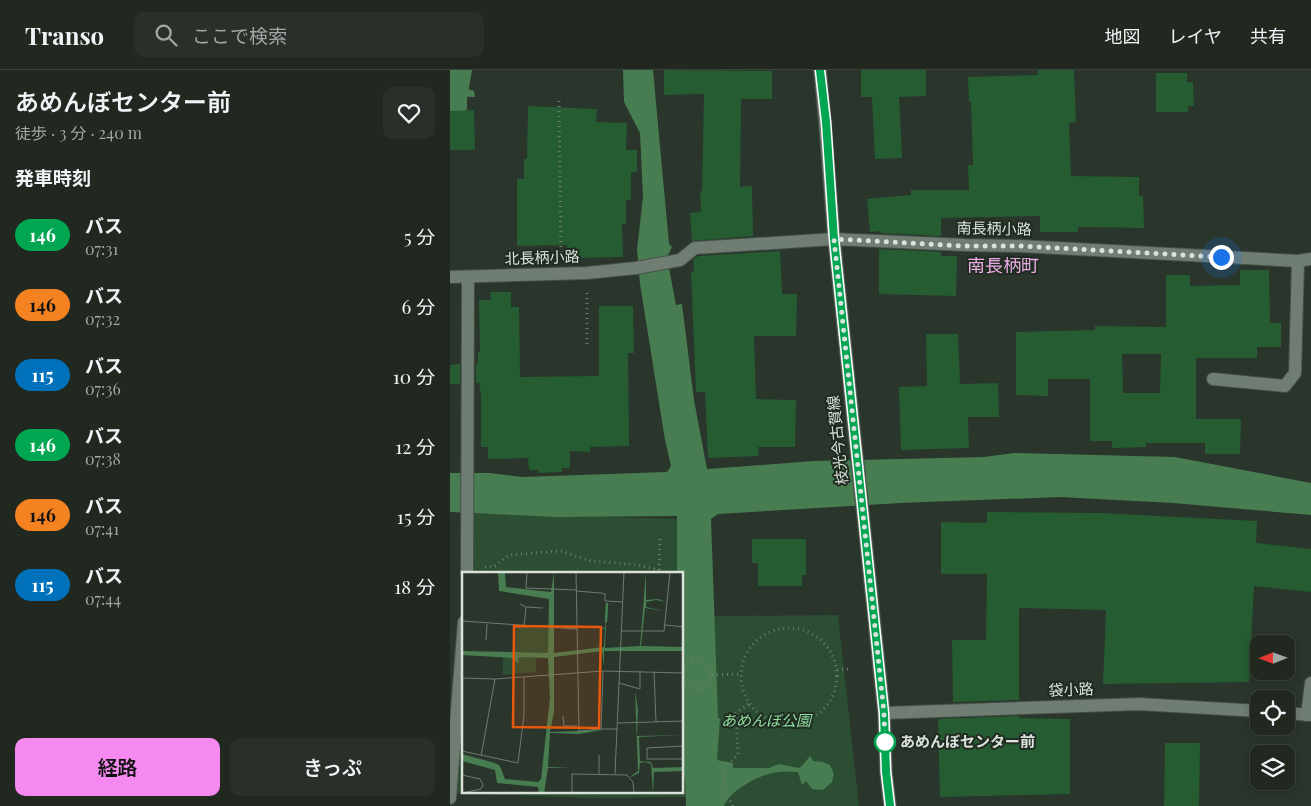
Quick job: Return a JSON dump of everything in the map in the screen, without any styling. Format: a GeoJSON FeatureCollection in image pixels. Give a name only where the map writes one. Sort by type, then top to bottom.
{"type":"FeatureCollection","features":[{"type":"Feature","properties":{"kind":"street","name":"枝光今古賀線"},"geometry":{"type":"LineString","coordinates":[[820,70],[826,122],[834,239],[856,462],[884,713],[886,772],[890,806]]}},
{"type":"Feature","properties":{"kind":"street","name":"南長柄小路"},"geometry":{"type":"LineString","coordinates":[[680,260],[696,248],[834,239],[965,246],[1020,246],[1298,262],[1311,259]]}},
{"type":"Feature","properties":{"kind":"street","name":"北長柄小路"},"geometry":{"type":"LineString","coordinates":[[450,277],[587,273],[636,268],[680,260]]}},
{"type":"Feature","properties":{"kind":"street"},"geometry":{"type":"LineString","coordinates":[[1213,379],[1285,386],[1296,373],[1298,262]]}},
{"type":"Feature","properties":{"kind":"street"},"geometry":{"type":"LineString","coordinates":[[467,571],[468,277]]}},
{"type":"Feature","properties":{"kind":"street"},"geometry":{"type":"LineString","coordinates":[[450,798],[453,721],[462,640]]}},
{"type":"Feature","properties":{"kind":"street"},"geometry":{"type":"LineString","coordinates":[[1295,714],[1309,715],[1311,683]]}},
{"type":"Feature","properties":{"kind":"street","name":"袋小路"},"geometry":{"type":"LineString","coordinates":[[884,713],[1138,704],[1250,711]]}},
{"type":"Feature","properties":{"kind":"path"},"geometry":{"type":"LineString","coordinates":[[560,101],[561,274]]}},
{"type":"Feature","properties":{"kind":"path"},"geometry":{"type":"LineString","coordinates":[[587,273],[587,344]]}},
{"type":"Feature","properties":{"kind":"path"},"geometry":{"type":"LineString","coordinates":[[467,571],[495,566],[509,555],[562,551],[591,561],[638,565],[659,572],[660,536]]}},
{"type":"Feature","properties":{"kind":"path"},"geometry":{"type":"LineString","coordinates":[[779,628],[795,628],[810,632],[823,641],[832,654],[837,670],[837,686],[831,701],[820,714],[806,722],[790,725],[774,723],[760,716],[749,704],[742,690],[740,674],[743,658],[751,645],[764,634],[779,628]]}},
{"type":"Feature","properties":{"kind":"path"},"geometry":{"type":"LineString","coordinates":[[684,672],[686,667],[697,661],[706,663],[712,675],[711,680],[705,687],[695,689],[687,684],[684,677]]}},
{"type":"Feature","properties":{"kind":"path"},"geometry":{"type":"LineString","coordinates":[[837,670],[849,669]]}},
{"type":"Feature","properties":{"kind":"path"},"geometry":{"type":"LineString","coordinates":[[712,675],[740,674]]}},
{"type":"Feature","properties":{"kind":"path"},"geometry":{"type":"LineString","coordinates":[[733,806],[724,789],[724,769],[738,754],[736,713],[749,704]]}},
{"type":"Feature","properties":{"kind":"green space"},"geometry":{"type":"Polygon","coordinates":[[[468,513],[683,519],[682,572],[467,572],[468,513]]]}},
{"type":"Feature","properties":{"kind":"green space","name":"あめんぼ公園"},"geometry":{"type":"Polygon","coordinates":[[[838,615],[859,806],[705,806],[695,797],[591,798],[478,794],[684,794],[684,620],[718,616],[838,615]]]}},
{"type":"Feature","properties":{"kind":"green space","name":"あめんぼ公園"},"geometry":{"type":"Polygon","coordinates":[[[462,646],[462,793],[450,793],[462,646]]]}},
{"type":"Feature","properties":{"kind":"shaded area"},"geometry":{"type":"Polygon","coordinates":[[[450,70],[456,70],[454,84],[474,91],[475,97],[450,96],[450,70]]]}},
{"type":"Feature","properties":{"kind":"shaded area"},"geometry":{"type":"Polygon","coordinates":[[[623,70],[653,70],[669,244],[672,247],[667,257],[676,305],[682,304],[694,400],[707,469],[814,461],[984,457],[1014,453],[1175,457],[1311,483],[1311,515],[1173,503],[1060,497],[900,503],[718,514],[711,519],[718,718],[720,719],[717,760],[733,763],[733,768],[769,768],[779,764],[799,768],[810,756],[813,761],[830,765],[834,774],[832,782],[823,790],[812,789],[806,781],[802,785],[798,772],[783,771],[772,773],[756,779],[737,790],[731,795],[724,806],[686,806],[684,777],[684,572],[677,572],[677,516],[557,517],[450,512],[450,473],[489,473],[522,477],[667,472],[671,466],[665,440],[640,284],[637,250],[643,197],[640,133],[624,102],[623,70]]]}},
{"type":"Feature","properties":{"kind":"building"},"geometry":{"type":"Polygon","coordinates":[[[664,70],[772,71],[772,99],[741,99],[740,187],[752,186],[753,236],[692,241],[690,213],[701,212],[700,191],[702,191],[704,94],[664,95],[664,70]]]}},
{"type":"Feature","properties":{"kind":"building"},"geometry":{"type":"Polygon","coordinates":[[[861,70],[926,70],[926,96],[899,97],[902,158],[875,159],[872,97],[861,97],[861,70]]]}},
{"type":"Feature","properties":{"kind":"building"},"geometry":{"type":"Polygon","coordinates":[[[1038,70],[1074,70],[1076,122],[1069,123],[1071,176],[1139,177],[1139,196],[1143,196],[1144,228],[1078,227],[1078,232],[1040,232],[1040,216],[941,218],[941,236],[880,233],[880,231],[870,232],[867,199],[911,195],[911,190],[969,190],[968,165],[973,165],[971,101],[969,102],[968,77],[1038,75],[1038,70]]]}},
{"type":"Feature","properties":{"kind":"building"},"geometry":{"type":"Polygon","coordinates":[[[1156,73],[1187,73],[1187,82],[1193,82],[1194,106],[1188,106],[1188,112],[1156,112],[1156,73]]]}},
{"type":"Feature","properties":{"kind":"building"},"geometry":{"type":"Polygon","coordinates":[[[528,106],[597,109],[596,122],[627,123],[626,150],[637,150],[637,172],[631,172],[631,200],[626,200],[626,224],[622,224],[623,257],[567,258],[567,245],[517,246],[517,179],[524,179],[524,159],[527,159],[528,106]]]}},
{"type":"Feature","properties":{"kind":"building"},"geometry":{"type":"Polygon","coordinates":[[[474,110],[475,150],[450,150],[450,111],[474,110]]]}},
{"type":"Feature","properties":{"kind":"building"},"geometry":{"type":"Polygon","coordinates":[[[879,249],[941,252],[941,256],[957,256],[956,296],[879,294],[879,249]]]}},
{"type":"Feature","properties":{"kind":"building"},"geometry":{"type":"Polygon","coordinates":[[[780,251],[782,294],[797,294],[796,336],[754,336],[756,399],[796,400],[795,447],[758,447],[759,456],[708,458],[705,392],[696,392],[691,272],[694,272],[693,260],[698,256],[780,251]]]}},
{"type":"Feature","properties":{"kind":"building"},"geometry":{"type":"Polygon","coordinates":[[[1240,270],[1269,270],[1270,323],[1281,323],[1281,347],[1257,347],[1257,358],[1196,358],[1196,419],[1241,419],[1240,454],[1205,454],[1205,443],[1146,443],[1146,447],[1112,448],[1112,441],[1090,441],[1090,379],[1048,379],[1048,396],[1016,395],[1016,332],[1095,330],[1095,326],[1166,327],[1166,275],[1190,275],[1190,286],[1240,285],[1240,270]],[[1122,354],[1123,393],[1160,393],[1161,354],[1122,354]]]}},
{"type":"Feature","properties":{"kind":"building"},"geometry":{"type":"Polygon","coordinates":[[[490,292],[511,292],[511,307],[519,307],[520,377],[599,376],[599,306],[633,306],[634,353],[628,353],[629,446],[590,447],[590,452],[570,451],[570,468],[562,468],[562,472],[538,473],[539,470],[529,470],[528,458],[488,459],[488,447],[481,447],[481,394],[479,383],[476,383],[476,364],[478,364],[478,352],[480,352],[479,300],[491,300],[490,292]]]}},
{"type":"Feature","properties":{"kind":"building"},"geometry":{"type":"Polygon","coordinates":[[[926,334],[958,334],[960,384],[998,383],[999,417],[968,417],[969,448],[901,450],[899,387],[927,386],[926,334]]]}},
{"type":"Feature","properties":{"kind":"building"},"geometry":{"type":"Polygon","coordinates":[[[460,364],[460,384],[450,384],[450,365],[460,364]]]}},
{"type":"Feature","properties":{"kind":"building"},"geometry":{"type":"Polygon","coordinates":[[[987,512],[1099,513],[1257,521],[1256,543],[1311,549],[1311,592],[1254,586],[1249,682],[1103,684],[1106,610],[1019,608],[1019,700],[953,702],[952,640],[986,640],[987,574],[941,574],[941,522],[987,523],[987,512]]]}},
{"type":"Feature","properties":{"kind":"building"},"geometry":{"type":"Polygon","coordinates":[[[752,539],[806,539],[806,575],[802,575],[802,586],[758,586],[758,563],[752,563],[752,539]]]}},
{"type":"Feature","properties":{"kind":"building"},"geometry":{"type":"Polygon","coordinates":[[[1019,716],[1019,718],[1070,719],[1070,794],[940,797],[938,719],[1019,716]]]}},
{"type":"Feature","properties":{"kind":"building"},"geometry":{"type":"Polygon","coordinates":[[[1165,743],[1200,743],[1199,806],[1164,806],[1165,743]]]}},
{"type":"Feature","properties":{"kind":"waterway"},"geometry":{"type":"LineString","coordinates":[[454,107],[459,70]]}},
{"type":"Feature","properties":{"kind":"bus line","name":"146"},"geometry":{"type":"LineString","coordinates":[[820,70],[826,122],[834,239],[856,462],[884,713],[886,772],[890,806]]}},
{"type":"Feature","properties":{"kind":"place","name":"あめんぼセンター前"},"geometry":{"type":"Point","coordinates":[885,742]}},
{"type":"Feature","properties":{"kind":"district","name":"南長柄町"},"geometry":{"type":"Point","coordinates":[1003,266]}},
{"type":"Feature","properties":{"kind":"route"},"geometry":{"type":"LineString","coordinates":[[885,742],[884,713],[856,462],[834,239],[965,246],[1020,246],[1221,257]]}}]}
